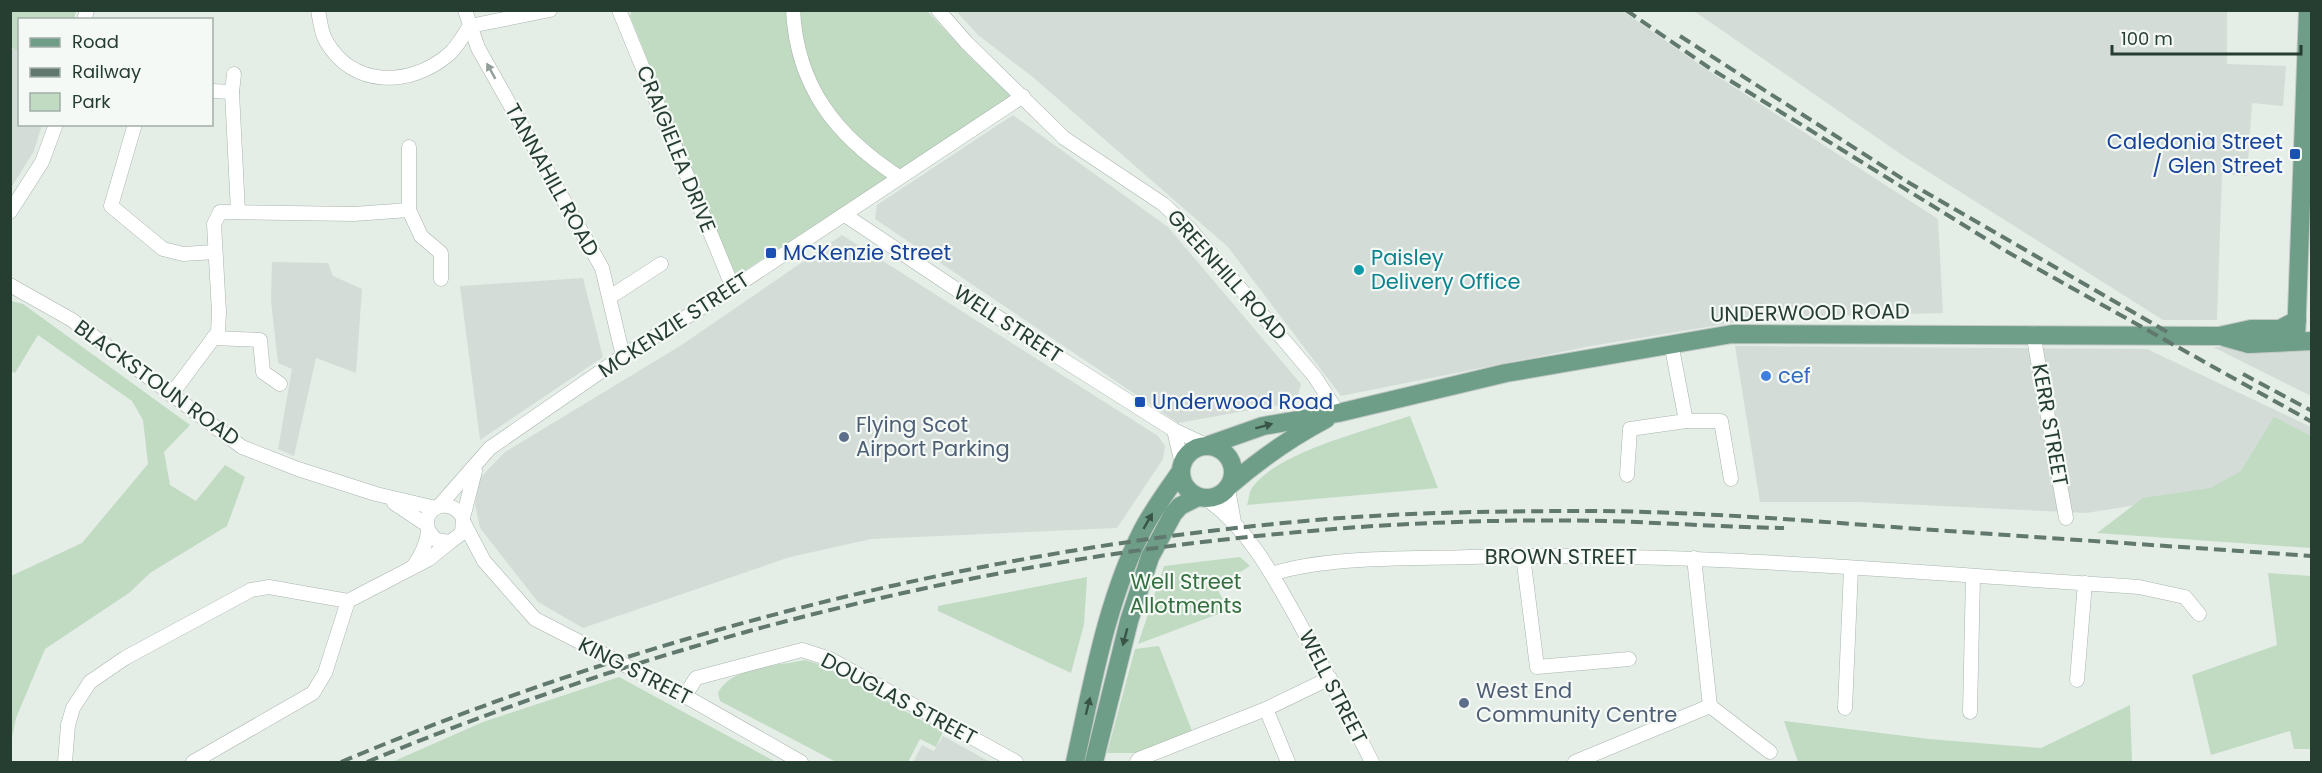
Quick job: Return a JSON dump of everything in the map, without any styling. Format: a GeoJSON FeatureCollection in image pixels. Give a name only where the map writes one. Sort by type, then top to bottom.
{"type":"FeatureCollection","features":[{"type":"Feature","properties":{"kind":"main road"},"geometry":{"type":"LineString","coordinates":[[2304,341],[2308,10]]}},
{"type":"Feature","properties":{"kind":"main road","name":"UNDERWOOD ROAD"},"geometry":{"type":"LineString","coordinates":[[1207,445],[1263,426],[1338,413],[1506,374],[1732,334],[2033,333],[2218,336],[2252,329],[2280,329],[2304,320]]}},
{"type":"Feature","properties":{"kind":"main road","name":"UNDERWOOD ROAD"},"geometry":{"type":"LineString","coordinates":[[2218,336],[2250,344],[2304,341]]}},
{"type":"Feature","properties":{"kind":"main road","name":"UNDERWOOD ROAD"},"geometry":{"type":"LineString","coordinates":[[1229,488],[1259,460],[1282,443],[1338,413]]}},
{"type":"Feature","properties":{"kind":"main road"},"geometry":{"type":"LineString","coordinates":[[1075,762],[1110,620],[1126,568],[1150,517],[1189,452],[1207,445],[1219,448],[1229,456],[1234,471],[1229,488],[1219,496],[1201,498],[1180,506],[1173,514],[1150,558],[1115,674],[1094,762]]}},
{"type":"Feature","properties":{"kind":"main road"},"geometry":{"type":"LineString","coordinates":[[1181,467],[1185,487],[1201,498]]}},
{"type":"Feature","properties":{"kind":"street"},"geometry":{"type":"LineString","coordinates":[[318,10],[325,40],[340,61],[364,76],[388,80],[422,73],[450,54],[470,26],[550,10]]}},
{"type":"Feature","properties":{"kind":"street","name":"TANNAHILL ROAD"},"geometry":{"type":"LineString","coordinates":[[465,10],[478,48],[602,268],[623,356]]}},
{"type":"Feature","properties":{"kind":"street","name":"CRAIGIELEA DRIVE"},"geometry":{"type":"LineString","coordinates":[[619,10],[733,288]]}},
{"type":"Feature","properties":{"kind":"street"},"geometry":{"type":"LineString","coordinates":[[792,10],[799,57],[812,92],[838,128],[874,161],[899,177]]}},
{"type":"Feature","properties":{"kind":"street","name":"GREENHILL ROAD"},"geometry":{"type":"LineString","coordinates":[[938,10],[966,42],[1064,138],[1163,204],[1190,229],[1315,376],[1338,413]]}},
{"type":"Feature","properties":{"kind":"street"},"geometry":{"type":"LineString","coordinates":[[234,74],[232,92],[238,212]]}},
{"type":"Feature","properties":{"kind":"street"},"geometry":{"type":"LineString","coordinates":[[213,91],[232,92]]}},
{"type":"Feature","properties":{"kind":"street","name":"MCKENZIE STREET"},"geometry":{"type":"LineString","coordinates":[[438,507],[490,448],[623,356],[733,288],[1023,96]]}},
{"type":"Feature","properties":{"kind":"street"},"geometry":{"type":"LineString","coordinates":[[10,212],[42,162],[55,126]]}},
{"type":"Feature","properties":{"kind":"street"},"geometry":{"type":"LineString","coordinates":[[134,126],[111,206],[162,249],[183,254],[215,252]]}},
{"type":"Feature","properties":{"kind":"street"},"geometry":{"type":"LineString","coordinates":[[409,147],[409,210],[421,236],[441,253],[441,279]]}},
{"type":"Feature","properties":{"kind":"street"},"geometry":{"type":"LineString","coordinates":[[171,395],[218,332],[214,224],[220,212],[357,214],[409,210]]}},
{"type":"Feature","properties":{"kind":"street","name":"WELL STREET"},"geometry":{"type":"LineString","coordinates":[[845,214],[1038,344],[1174,430],[1207,445]]}},
{"type":"Feature","properties":{"kind":"street"},"geometry":{"type":"LineString","coordinates":[[609,297],[661,264]]}},
{"type":"Feature","properties":{"kind":"street","name":"BLACKSTOUN ROAD"},"geometry":{"type":"LineString","coordinates":[[10,285],[72,320],[242,447],[298,470],[376,494],[438,507]]}},
{"type":"Feature","properties":{"kind":"street","name":"KERR STREET"},"geometry":{"type":"LineString","coordinates":[[2033,333],[2066,518]]}},
{"type":"Feature","properties":{"kind":"street"},"geometry":{"type":"LineString","coordinates":[[213,338],[260,340],[263,372],[280,384]]}},
{"type":"Feature","properties":{"kind":"street"},"geometry":{"type":"LineString","coordinates":[[1671,343],[1686,421]]}},
{"type":"Feature","properties":{"kind":"street"},"geometry":{"type":"LineString","coordinates":[[1627,475],[1630,429],[1686,421],[1721,421],[1731,479]]}},
{"type":"Feature","properties":{"kind":"street"},"geometry":{"type":"LineString","coordinates":[[1174,430],[1179,444],[1181,467]]}},
{"type":"Feature","properties":{"kind":"street","name":"MCKENZIE STREET"},"geometry":{"type":"LineString","coordinates":[[464,520],[471,483],[479,461]]}},
{"type":"Feature","properties":{"kind":"street","name":"WELL STREET"},"geometry":{"type":"LineString","coordinates":[[1229,488],[1234,522]]}},
{"type":"Feature","properties":{"kind":"street","name":"BLACKSTOUN ROAD"},"geometry":{"type":"LineString","coordinates":[[376,494],[404,507],[427,528]]}},
{"type":"Feature","properties":{"kind":"street","name":"WELL STREET"},"geometry":{"type":"LineString","coordinates":[[1201,498],[1234,522],[1272,574],[1330,678],[1372,762]]}},
{"type":"Feature","properties":{"kind":"street"},"geometry":{"type":"LineString","coordinates":[[65,762],[68,725],[80,696],[90,682],[125,658],[251,590],[269,587],[348,601],[413,568],[429,559],[462,533],[464,520],[456,508],[438,507],[430,514],[420,556],[413,568]]}},
{"type":"Feature","properties":{"kind":"street","name":"KING STREET"},"geometry":{"type":"LineString","coordinates":[[464,520],[484,561],[535,618],[559,633],[685,696],[801,762]]}},
{"type":"Feature","properties":{"kind":"street"},"geometry":{"type":"LineString","coordinates":[[427,528],[436,540],[452,541]]}},
{"type":"Feature","properties":{"kind":"street","name":"KING STREET"},"geometry":{"type":"LineString","coordinates":[[452,541],[484,561]]}},
{"type":"Feature","properties":{"kind":"street"},"geometry":{"type":"LineString","coordinates":[[1523,556],[1537,667],[1629,659]]}},
{"type":"Feature","properties":{"kind":"street","name":"BROWN STREET"},"geometry":{"type":"LineString","coordinates":[[1272,574],[1298,565],[1523,556],[1694,558],[2139,587],[2185,597],[2199,614]]}},
{"type":"Feature","properties":{"kind":"street"},"geometry":{"type":"LineString","coordinates":[[1694,558],[1710,706],[1770,752]]}},
{"type":"Feature","properties":{"kind":"street"},"geometry":{"type":"LineString","coordinates":[[1845,708],[1851,568]]}},
{"type":"Feature","properties":{"kind":"street"},"geometry":{"type":"LineString","coordinates":[[1970,712],[1973,576]]}},
{"type":"Feature","properties":{"kind":"street"},"geometry":{"type":"LineString","coordinates":[[2078,680],[2085,583]]}},
{"type":"Feature","properties":{"kind":"street"},"geometry":{"type":"LineString","coordinates":[[193,762],[313,693],[325,673],[348,601]]}},
{"type":"Feature","properties":{"kind":"street","name":"DOUGLAS STREET"},"geometry":{"type":"LineString","coordinates":[[685,696],[696,678],[802,650],[831,659],[1016,762]]}},
{"type":"Feature","properties":{"kind":"street"},"geometry":{"type":"LineString","coordinates":[[1137,762],[1138,759],[1266,709],[1330,678]]}},
{"type":"Feature","properties":{"kind":"street"},"geometry":{"type":"LineString","coordinates":[[1575,762],[1710,706]]}},
{"type":"Feature","properties":{"kind":"street"},"geometry":{"type":"LineString","coordinates":[[1266,709],[1288,762]]}},
{"type":"Feature","properties":{"kind":"shaded area"},"geometry":{"type":"Polygon","coordinates":[[[956,11],[1623,11],[1703,67],[1938,219],[1943,313],[1762,318],[1591,346],[1341,396],[1228,247],[1034,78],[978,35],[956,11]]]}},
{"type":"Feature","properties":{"kind":"shaded area"},"geometry":{"type":"Polygon","coordinates":[[[1694,11],[2227,11],[2227,64],[2286,66],[2283,106],[2252,103],[2247,176],[2222,174],[2217,320],[2163,320],[1905,157],[1694,11]]]}},
{"type":"Feature","properties":{"kind":"shaded area"},"geometry":{"type":"Polygon","coordinates":[[[10,47],[18,51],[18,126],[42,126],[34,151],[11,188],[10,47]]]}},
{"type":"Feature","properties":{"kind":"shaded area"},"geometry":{"type":"Polygon","coordinates":[[[1013,115],[1168,227],[1301,384],[1296,402],[1178,423],[875,219],[877,205],[1013,115]]]}},
{"type":"Feature","properties":{"kind":"shaded area","name":"Flying Scot Airport Parking"},"geometry":{"type":"Polygon","coordinates":[[[842,235],[1158,436],[1165,446],[1163,459],[1117,528],[871,539],[790,557],[583,628],[538,602],[480,528],[475,504],[480,478],[505,452],[680,346],[842,235]]]}},
{"type":"Feature","properties":{"kind":"shaded area"},"geometry":{"type":"Polygon","coordinates":[[[272,262],[328,263],[333,276],[362,289],[356,373],[316,358],[294,456],[278,449],[292,369],[278,363],[271,301],[272,262]]]}},
{"type":"Feature","properties":{"kind":"shaded area"},"geometry":{"type":"Polygon","coordinates":[[[583,278],[603,357],[480,440],[460,286],[583,278]]]}},
{"type":"Feature","properties":{"kind":"shaded area"},"geometry":{"type":"Polygon","coordinates":[[[1735,346],[2147,349],[2311,427],[2311,494],[2200,495],[2086,513],[1859,502],[1760,502],[1735,346]]]}},
{"type":"Feature","properties":{"kind":"shaded area"},"geometry":{"type":"Polygon","coordinates":[[[2301,346],[2311,349],[2311,396],[2213,347],[2301,346]]]}},
{"type":"Feature","properties":{"kind":"shaded area"},"geometry":{"type":"Polygon","coordinates":[[[943,736],[990,762],[913,762],[922,745],[934,751],[943,736]]]}},
{"type":"Feature","properties":{"kind":"green space"},"geometry":{"type":"Polygon","coordinates":[[[11,10],[76,11],[74,18],[18,18],[18,51],[11,47],[11,10]]]}},
{"type":"Feature","properties":{"kind":"green space"},"geometry":{"type":"Polygon","coordinates":[[[632,10],[927,11],[974,61],[1013,96],[735,277],[630,16],[632,10]]]}},
{"type":"Feature","properties":{"kind":"green space"},"geometry":{"type":"Polygon","coordinates":[[[11,301],[23,304],[190,425],[164,452],[170,485],[196,501],[225,465],[245,477],[227,526],[150,573],[129,593],[45,649],[16,718],[11,742],[11,576],[82,543],[148,464],[143,420],[132,401],[38,335],[15,373],[11,371],[11,301]]]}},
{"type":"Feature","properties":{"kind":"green space"},"geometry":{"type":"Polygon","coordinates":[[[1410,416],[1438,488],[1247,505],[1252,488],[1264,475],[1281,464],[1348,435],[1410,416]]]}},
{"type":"Feature","properties":{"kind":"green space"},"geometry":{"type":"Polygon","coordinates":[[[2274,417],[2311,436],[2311,548],[2097,533],[2143,498],[2211,488],[2241,471],[2274,417]]]}},
{"type":"Feature","properties":{"kind":"green space","name":"Well Street Allotments"},"geometry":{"type":"Polygon","coordinates":[[[1240,557],[1250,566],[1216,587],[1229,610],[1138,644],[1164,566],[1240,557]]]}},
{"type":"Feature","properties":{"kind":"green space"},"geometry":{"type":"Polygon","coordinates":[[[2268,573],[2311,576],[2311,749],[2294,749],[2290,731],[2211,755],[2192,675],[2277,645],[2268,573]]]}},
{"type":"Feature","properties":{"kind":"green space"},"geometry":{"type":"Polygon","coordinates":[[[1087,577],[1084,624],[1071,673],[938,611],[938,606],[1087,577]]]}},
{"type":"Feature","properties":{"kind":"green space"},"geometry":{"type":"Polygon","coordinates":[[[1159,646],[1192,731],[1143,753],[1107,753],[1135,649],[1159,646]]]}},
{"type":"Feature","properties":{"kind":"green space"},"geometry":{"type":"Polygon","coordinates":[[[805,660],[822,665],[943,732],[936,747],[920,739],[908,762],[836,762],[720,701],[718,693],[733,677],[756,669],[805,660]]]}},
{"type":"Feature","properties":{"kind":"green space"},"geometry":{"type":"Polygon","coordinates":[[[619,677],[776,762],[392,762],[483,722],[619,677]]]}},
{"type":"Feature","properties":{"kind":"green space"},"geometry":{"type":"Polygon","coordinates":[[[2130,705],[2132,762],[1798,762],[1784,721],[1929,739],[2041,748],[2130,705]]]}},
{"type":"Feature","properties":{"kind":"railway"},"geometry":{"type":"LineString","coordinates":[[1626,10],[1708,67],[2004,250],[2312,422]]}},
{"type":"Feature","properties":{"kind":"railway"},"geometry":{"type":"LineString","coordinates":[[1680,36],[1906,181],[2169,333]]}},
{"type":"Feature","properties":{"kind":"railway"},"geometry":{"type":"LineString","coordinates":[[2243,374],[2312,411]]}},
{"type":"Feature","properties":{"kind":"railway"},"geometry":{"type":"LineString","coordinates":[[341,762],[457,716],[575,674],[694,637],[814,604],[935,576],[1058,553],[1181,535],[1305,521],[1488,512],[1678,513],[2312,556]]}},
{"type":"Feature","properties":{"kind":"railway"},"geometry":{"type":"LineString","coordinates":[[367,762],[595,677],[712,642],[830,610],[949,583],[1069,561],[1190,544],[1311,531],[1422,523],[1572,520],[1784,528]]}},
{"type":"Feature","properties":{"kind":"place","name":"Caledonia Street / Glen Street"},"geometry":{"type":"Point","coordinates":[2295,154]}},
{"type":"Feature","properties":{"kind":"place","name":"MCKenzie Street"},"geometry":{"type":"Point","coordinates":[771,253]}},
{"type":"Feature","properties":{"kind":"place","name":"Paisley Delivery Office"},"geometry":{"type":"Point","coordinates":[1359,270]}},
{"type":"Feature","properties":{"kind":"place","name":"cef"},"geometry":{"type":"Point","coordinates":[1766,376]}},
{"type":"Feature","properties":{"kind":"place","name":"Underwood Road"},"geometry":{"type":"Point","coordinates":[1140,402]}},
{"type":"Feature","properties":{"kind":"place","name":"Flying Scot Airport Parking"},"geometry":{"type":"Point","coordinates":[844,437]}},
{"type":"Feature","properties":{"kind":"place","name":"West End Community Centre"},"geometry":{"type":"Point","coordinates":[1464,703]}}]}
